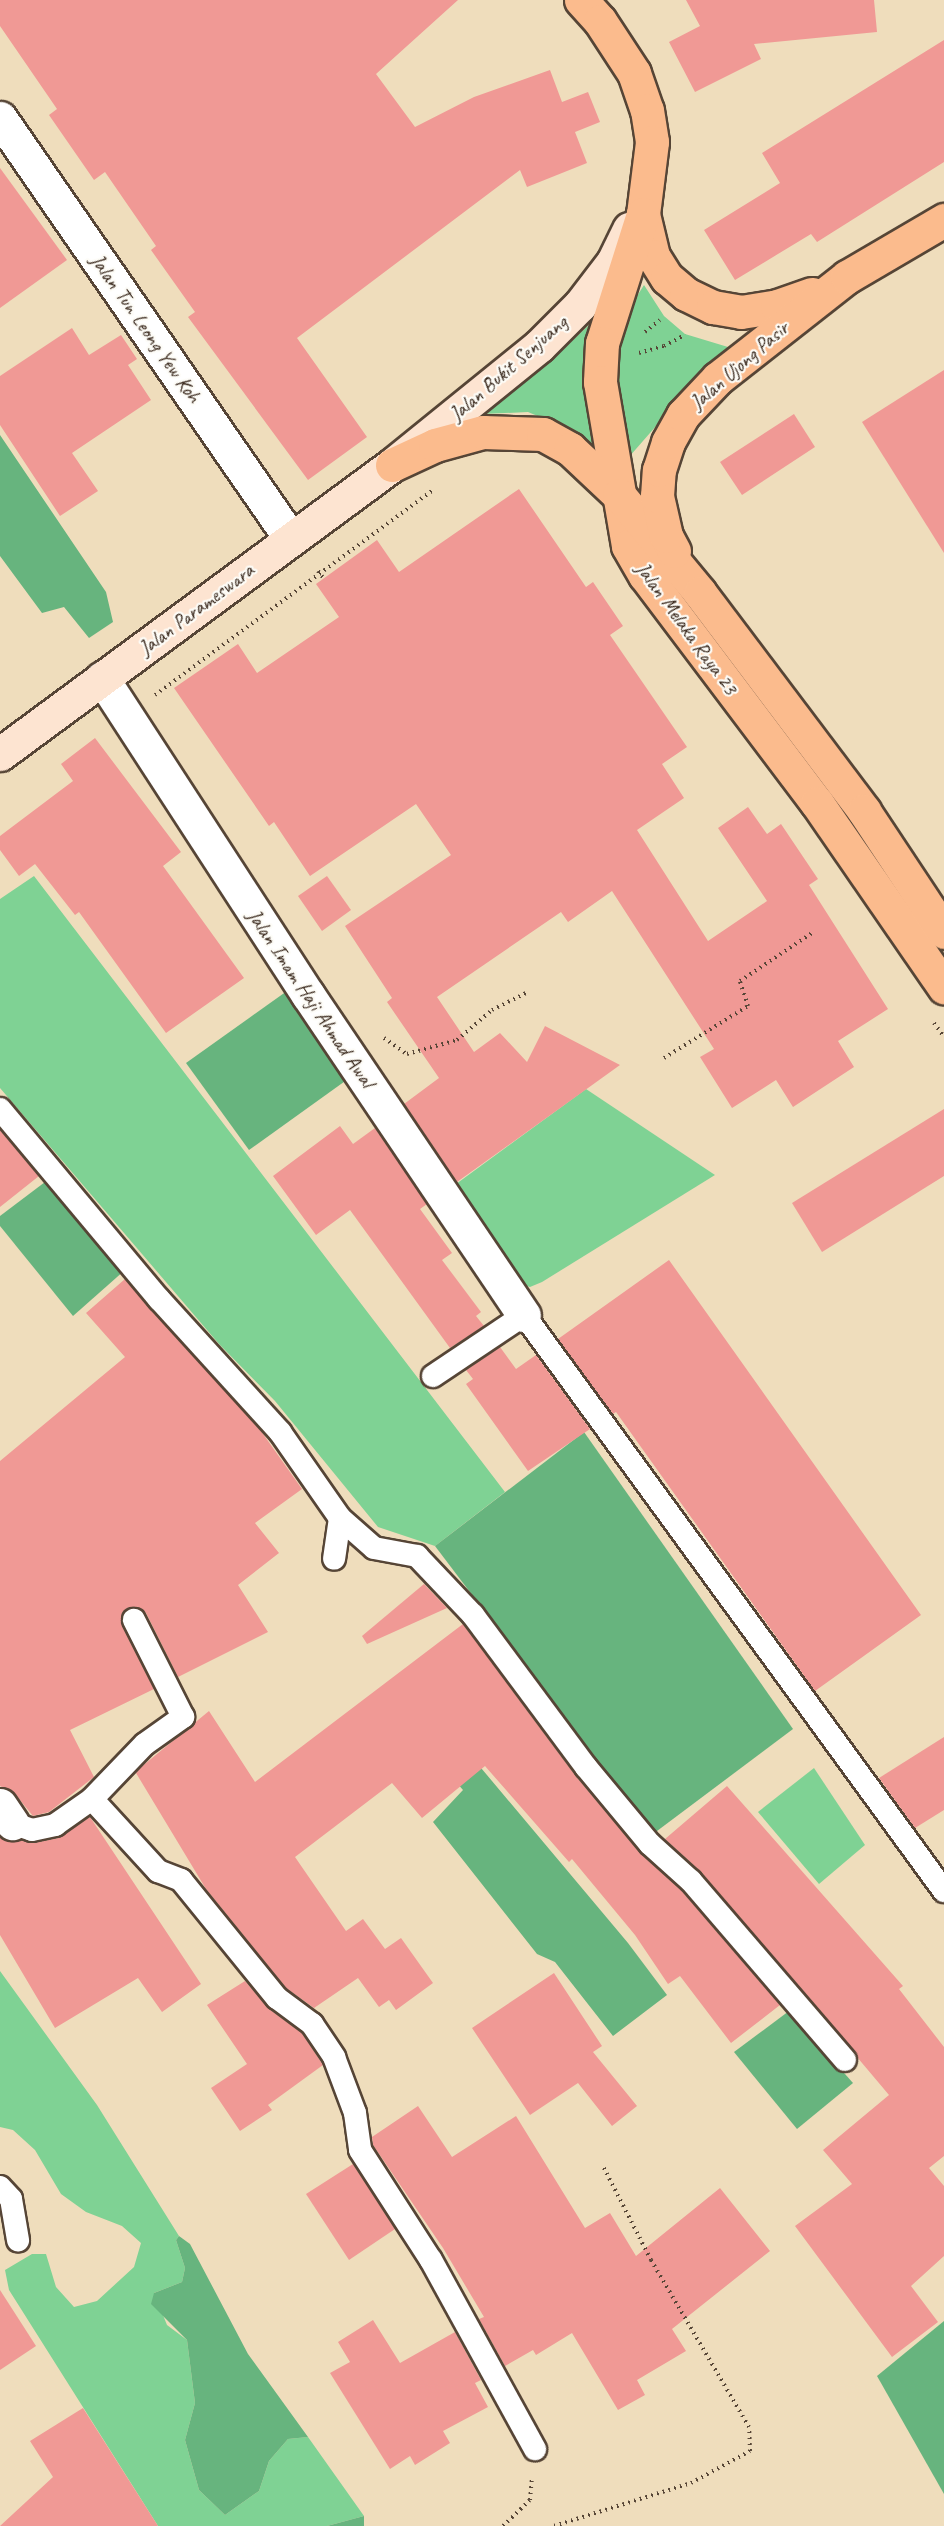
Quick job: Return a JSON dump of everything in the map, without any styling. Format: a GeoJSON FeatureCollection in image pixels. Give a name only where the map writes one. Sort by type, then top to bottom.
{"type":"FeatureCollection","features":[{"type":"Feature","properties":{"kind":"main road","name":"Jalan Bukit Senjuang"},"geometry":{"type":"LineString","coordinates":[[392,465],[539,346],[579,305],[613,262],[645,201],[652,142],[634,73],[600,21],[581,0]]}},
{"type":"Feature","properties":{"kind":"main road"},"geometry":{"type":"LineString","coordinates":[[645,201],[653,256],[667,278],[686,294],[713,307],[741,312],[777,306],[847,277]]}},
{"type":"Feature","properties":{"kind":"main road","name":"Jalan Melaka Raya 23"},"geometry":{"type":"LineString","coordinates":[[645,201],[602,343],[600,382],[628,546],[645,575],[817,803],[944,987]]}},
{"type":"Feature","properties":{"kind":"main road","name":"Jalan Ujong Pasir"},"geometry":{"type":"LineString","coordinates":[[689,580],[666,536],[657,496],[659,470],[668,442],[683,415],[718,378],[847,277],[944,220]]}},
{"type":"Feature","properties":{"kind":"main road"},"geometry":{"type":"LineString","coordinates":[[392,465],[435,445],[483,432],[518,431],[543,434],[570,448],[619,495],[689,580]]}},
{"type":"Feature","properties":{"kind":"main road","name":"Jalan Parameswara"},"geometry":{"type":"LineString","coordinates":[[0,754],[392,465]]}},
{"type":"Feature","properties":{"kind":"main road","name":"Jalan Melaka Raya 23"},"geometry":{"type":"LineString","coordinates":[[689,580],[858,803],[944,932]]}},
{"type":"Feature","properties":{"kind":"street","name":"Jalan Tun Leong Yew Koh"},"geometry":{"type":"LineString","coordinates":[[0,118],[291,539]]}},
{"type":"Feature","properties":{"kind":"street","name":"Jalan Imam Haji Ahmad Awal"},"geometry":{"type":"LineString","coordinates":[[102,678],[308,995],[524,1315]]}},
{"type":"Feature","properties":{"kind":"lane"},"geometry":{"type":"LineString","coordinates":[[0,1109],[159,1299],[280,1432],[340,1518],[374,1548],[417,1556],[457,1598],[586,1767],[650,1844],[692,1881],[845,2060]]}},
{"type":"Feature","properties":{"kind":"lane"},"geometry":{"type":"LineString","coordinates":[[433,1376],[524,1315],[944,1892]]}},
{"type":"Feature","properties":{"kind":"lane"},"geometry":{"type":"LineString","coordinates":[[334,1559],[340,1518]]}},
{"type":"Feature","properties":{"kind":"lane"},"geometry":{"type":"LineString","coordinates":[[6,1814],[32,1830],[56,1825],[92,1800],[145,1744],[183,1717],[135,1620]]}},
{"type":"Feature","properties":{"kind":"lane"},"geometry":{"type":"LineString","coordinates":[[92,1800],[158,1871],[181,1880],[188,1887],[277,1998],[312,2024],[346,2084],[360,2150],[431,2260],[535,2449]]}},
{"type":"Feature","properties":{"kind":"lane"},"geometry":{"type":"LineString","coordinates":[[0,2187],[11,2199],[18,2240]]}},
{"type":"Feature","properties":{"kind":"path"},"geometry":{"type":"LineString","coordinates":[[631,354],[664,346],[685,334]]}},
{"type":"Feature","properties":{"kind":"path"},"geometry":{"type":"LineString","coordinates":[[154,702],[156,693],[318,571],[440,485]]}},
{"type":"Feature","properties":{"kind":"path"},"geometry":{"type":"LineString","coordinates":[[318,571],[324,579]]}},
{"type":"Feature","properties":{"kind":"path"},"geometry":{"type":"LineString","coordinates":[[664,1058],[748,1006],[740,981],[812,933]]}},
{"type":"Feature","properties":{"kind":"path"},"geometry":{"type":"LineString","coordinates":[[373,1032],[407,1054],[457,1040],[492,1010],[528,992]]}},
{"type":"Feature","properties":{"kind":"path"},"geometry":{"type":"LineString","coordinates":[[554,2526],[691,2483],[750,2451],[749,2427],[651,2260],[603,2166]]}},
{"type":"Feature","properties":{"kind":"path"},"geometry":{"type":"LineString","coordinates":[[503,2526],[530,2500],[535,2449]]}},
{"type":"Feature","properties":{"kind":"green space"},"geometry":{"type":"Polygon","coordinates":[[[644,285],[664,316],[685,334],[728,347],[747,344],[677,402],[629,457],[620,425],[615,356],[627,312],[644,285]]]}},
{"type":"Feature","properties":{"kind":"green space"},"geometry":{"type":"Polygon","coordinates":[[[591,323],[587,347],[595,448],[576,432],[528,412],[483,414],[543,368],[591,323]]]}},
{"type":"Feature","properties":{"kind":"green space"},"geometry":{"type":"Polygon","coordinates":[[[0,435],[106,592],[113,622],[89,638],[64,607],[42,613],[0,556],[0,435]]]}},
{"type":"Feature","properties":{"kind":"green space"},"geometry":{"type":"Polygon","coordinates":[[[34,876],[505,1492],[435,1546],[378,1527],[275,1401],[219,1344],[0,1088],[0,899],[34,876]]]}},
{"type":"Feature","properties":{"kind":"green space"},"geometry":{"type":"Polygon","coordinates":[[[287,991],[348,1079],[249,1150],[186,1063],[287,991]]]}},
{"type":"Feature","properties":{"kind":"green space"},"geometry":{"type":"Polygon","coordinates":[[[586,1089],[715,1175],[542,1282],[530,1287],[520,1284],[452,1187],[586,1089]]]}},
{"type":"Feature","properties":{"kind":"green space"},"geometry":{"type":"Polygon","coordinates":[[[49,1179],[125,1270],[73,1316],[0,1226],[0,1216],[49,1179]]]}},
{"type":"Feature","properties":{"kind":"green space"},"geometry":{"type":"Polygon","coordinates":[[[584,1432],[793,1729],[653,1834],[435,1546],[584,1432]]]}},
{"type":"Feature","properties":{"kind":"green space"},"geometry":{"type":"Polygon","coordinates":[[[450,1731],[628,1943],[667,1995],[613,2036],[555,1962],[537,1954],[433,1822],[463,1790],[425,1746],[450,1731]]]}},
{"type":"Feature","properties":{"kind":"green space"},"geometry":{"type":"Polygon","coordinates":[[[814,1768],[865,1845],[819,1884],[758,1812],[814,1768]]]}},
{"type":"Feature","properties":{"kind":"green space"},"geometry":{"type":"Polygon","coordinates":[[[0,1971],[97,2105],[179,2236],[176,2240],[185,2268],[182,2282],[154,2293],[167,2325],[187,2340],[195,2403],[185,2440],[199,2490],[225,2515],[259,2491],[269,2461],[288,2439],[308,2437],[364,2516],[327,2526],[158,2526],[9,2290],[5,2270],[32,2254],[46,2254],[56,2287],[74,2307],[97,2301],[134,2267],[141,2243],[122,2226],[86,2212],[61,2194],[35,2150],[13,2130],[0,2127],[0,1971]]]}},
{"type":"Feature","properties":{"kind":"green space"},"geometry":{"type":"Polygon","coordinates":[[[789,2011],[853,2083],[797,2129],[734,2052],[789,2011]]]}},
{"type":"Feature","properties":{"kind":"green space"},"geometry":{"type":"Polygon","coordinates":[[[179,2236],[190,2244],[248,2354],[308,2437],[288,2439],[269,2461],[259,2491],[225,2515],[199,2490],[185,2440],[195,2403],[187,2340],[151,2304],[154,2293],[182,2282],[185,2268],[176,2240],[179,2236]]]}},
{"type":"Feature","properties":{"kind":"green space"},"geometry":{"type":"Polygon","coordinates":[[[944,2321],[944,2494],[877,2376],[944,2321]]]}},
{"type":"Feature","properties":{"kind":"green space"},"geometry":{"type":"Polygon","coordinates":[[[364,2516],[364,2526],[327,2526],[364,2516]]]}},
{"type":"Feature","properties":{"kind":"building"},"geometry":{"type":"Polygon","coordinates":[[[0,0],[458,0],[376,74],[415,127],[474,97],[550,70],[562,102],[588,92],[600,122],[575,132],[587,163],[527,187],[520,170],[297,338],[367,437],[308,480],[188,317],[195,312],[151,250],[156,246],[105,172],[94,180],[49,115],[57,109],[0,26],[0,0]]]}},
{"type":"Feature","properties":{"kind":"building"},"geometry":{"type":"Polygon","coordinates":[[[686,0],[874,0],[877,32],[754,44],[761,59],[695,92],[669,42],[700,26],[686,0]]]}},
{"type":"Feature","properties":{"kind":"building"},"geometry":{"type":"Polygon","coordinates":[[[944,40],[944,162],[817,242],[811,234],[735,280],[704,230],[780,183],[762,153],[944,40]]]}},
{"type":"Feature","properties":{"kind":"building"},"geometry":{"type":"Polygon","coordinates":[[[0,168],[67,260],[0,308],[0,168]]]}},
{"type":"Feature","properties":{"kind":"building"},"geometry":{"type":"Polygon","coordinates":[[[72,328],[89,355],[121,335],[137,359],[128,365],[151,400],[72,453],[98,491],[60,516],[0,425],[0,376],[72,328]]]}},
{"type":"Feature","properties":{"kind":"building"},"geometry":{"type":"Polygon","coordinates":[[[944,370],[944,553],[862,422],[944,370]]]}},
{"type":"Feature","properties":{"kind":"building"},"geometry":{"type":"Polygon","coordinates":[[[794,414],[815,447],[742,495],[720,462],[794,414]]]}},
{"type":"Feature","properties":{"kind":"building"},"geometry":{"type":"Polygon","coordinates":[[[519,489],[586,587],[593,582],[623,626],[610,635],[687,747],[662,764],[684,798],[637,830],[708,941],[767,901],[718,828],[748,807],[767,834],[781,824],[818,879],[809,885],[888,1009],[838,1041],[854,1067],[793,1107],[776,1080],[732,1108],[700,1057],[714,1049],[612,891],[568,922],[561,912],[437,997],[474,1052],[500,1033],[527,1062],[545,1026],[620,1065],[457,1182],[404,1104],[439,1078],[387,1002],[392,998],[345,926],[451,855],[416,804],[310,876],[274,822],[269,826],[174,688],[238,644],[257,673],[339,617],[316,584],[377,540],[399,572],[519,489]]]}},
{"type":"Feature","properties":{"kind":"building"},"geometry":{"type":"Polygon","coordinates":[[[95,738],[181,852],[163,866],[244,978],[166,1033],[79,912],[75,915],[35,864],[19,876],[0,850],[0,836],[73,781],[61,764],[95,738]]]}},
{"type":"Feature","properties":{"kind":"building"},"geometry":{"type":"Polygon","coordinates":[[[327,876],[351,910],[322,931],[298,896],[327,876]]]}},
{"type":"Feature","properties":{"kind":"building"},"geometry":{"type":"Polygon","coordinates":[[[944,1109],[944,1176],[822,1252],[792,1203],[944,1109]]]}},
{"type":"Feature","properties":{"kind":"building"},"geometry":{"type":"Polygon","coordinates":[[[340,1126],[353,1144],[375,1128],[427,1204],[420,1209],[452,1253],[442,1260],[481,1312],[476,1316],[484,1326],[450,1348],[350,1210],[316,1235],[273,1176],[340,1126]]]}},
{"type":"Feature","properties":{"kind":"building"},"geometry":{"type":"Polygon","coordinates":[[[0,1130],[39,1176],[0,1207],[0,1130]]]}},
{"type":"Feature","properties":{"kind":"building"},"geometry":{"type":"Polygon","coordinates":[[[669,1260],[921,1615],[815,1691],[616,1412],[613,1414],[558,1339],[669,1260]]]}},
{"type":"Feature","properties":{"kind":"building"},"geometry":{"type":"Polygon","coordinates":[[[125,1279],[261,1431],[302,1489],[255,1523],[279,1553],[238,1585],[268,1632],[178,1677],[146,1613],[135,1607],[127,1608],[122,1613],[122,1626],[154,1689],[70,1730],[94,1777],[49,1812],[33,1816],[15,1794],[0,1786],[0,1461],[125,1357],[86,1313],[125,1279]]]}},
{"type":"Feature","properties":{"kind":"building"},"geometry":{"type":"Polygon","coordinates":[[[500,1347],[516,1369],[536,1355],[590,1429],[528,1471],[466,1384],[473,1379],[466,1370],[500,1347]]]}},
{"type":"Feature","properties":{"kind":"building"},"geometry":{"type":"Polygon","coordinates":[[[424,1584],[447,1608],[367,1644],[362,1636],[424,1584]]]}},
{"type":"Feature","properties":{"kind":"building"},"geometry":{"type":"Polygon","coordinates":[[[463,1624],[575,1775],[640,1853],[681,1890],[780,2005],[731,2043],[680,1976],[668,1984],[635,1935],[572,1859],[569,1862],[485,1766],[422,1818],[392,1783],[295,1857],[346,1931],[363,1919],[385,1949],[401,1938],[433,1983],[396,2010],[389,2000],[379,2007],[358,1978],[314,2008],[286,1988],[206,1889],[136,1773],[209,1711],[255,1782],[463,1624]]]}},
{"type":"Feature","properties":{"kind":"building"},"geometry":{"type":"Polygon","coordinates":[[[944,1737],[944,1810],[915,1828],[879,1778],[944,1737]]]}},
{"type":"Feature","properties":{"kind":"building"},"geometry":{"type":"Polygon","coordinates":[[[727,1786],[903,1986],[899,1989],[944,2047],[944,2156],[929,2168],[944,2186],[944,2256],[911,2286],[938,2322],[892,2357],[795,2226],[852,2184],[823,2150],[889,2095],[701,1872],[665,1839],[727,1786]]]}},
{"type":"Feature","properties":{"kind":"building"},"geometry":{"type":"Polygon","coordinates":[[[90,1817],[201,1984],[162,2012],[138,1978],[55,2028],[0,1935],[0,1837],[34,1843],[58,1838],[90,1817]]]}},
{"type":"Feature","properties":{"kind":"building"},"geometry":{"type":"Polygon","coordinates":[[[554,1973],[602,2046],[593,2052],[637,2106],[612,2126],[578,2083],[530,2115],[472,2028],[554,1973]]]}},
{"type":"Feature","properties":{"kind":"building"},"geometry":{"type":"Polygon","coordinates":[[[245,1981],[269,2009],[302,2033],[323,2065],[268,2105],[272,2110],[240,2131],[211,2088],[247,2064],[207,2005],[245,1981]]]}},
{"type":"Feature","properties":{"kind":"building"},"geometry":{"type":"Polygon","coordinates":[[[418,2106],[452,2157],[516,2116],[585,2228],[610,2213],[636,2256],[720,2188],[770,2251],[672,2329],[686,2351],[637,2380],[645,2395],[618,2410],[572,2333],[536,2355],[533,2350],[505,2366],[479,2319],[484,2317],[443,2248],[373,2145],[372,2137],[418,2106]]]}},
{"type":"Feature","properties":{"kind":"building"},"geometry":{"type":"Polygon","coordinates":[[[353,2164],[395,2229],[349,2260],[306,2194],[353,2164]]]}},
{"type":"Feature","properties":{"kind":"building"},"geometry":{"type":"Polygon","coordinates":[[[0,2290],[36,2346],[0,2370],[0,2290]]]}},
{"type":"Feature","properties":{"kind":"building"},"geometry":{"type":"Polygon","coordinates":[[[373,2320],[400,2363],[455,2332],[481,2380],[475,2383],[488,2407],[443,2431],[450,2443],[415,2465],[410,2456],[390,2469],[330,2373],[350,2362],[338,2342],[373,2320]]]}},
{"type":"Feature","properties":{"kind":"building"},"geometry":{"type":"Polygon","coordinates":[[[83,2408],[158,2526],[0,2526],[53,2477],[30,2441],[83,2408]]]}}]}
